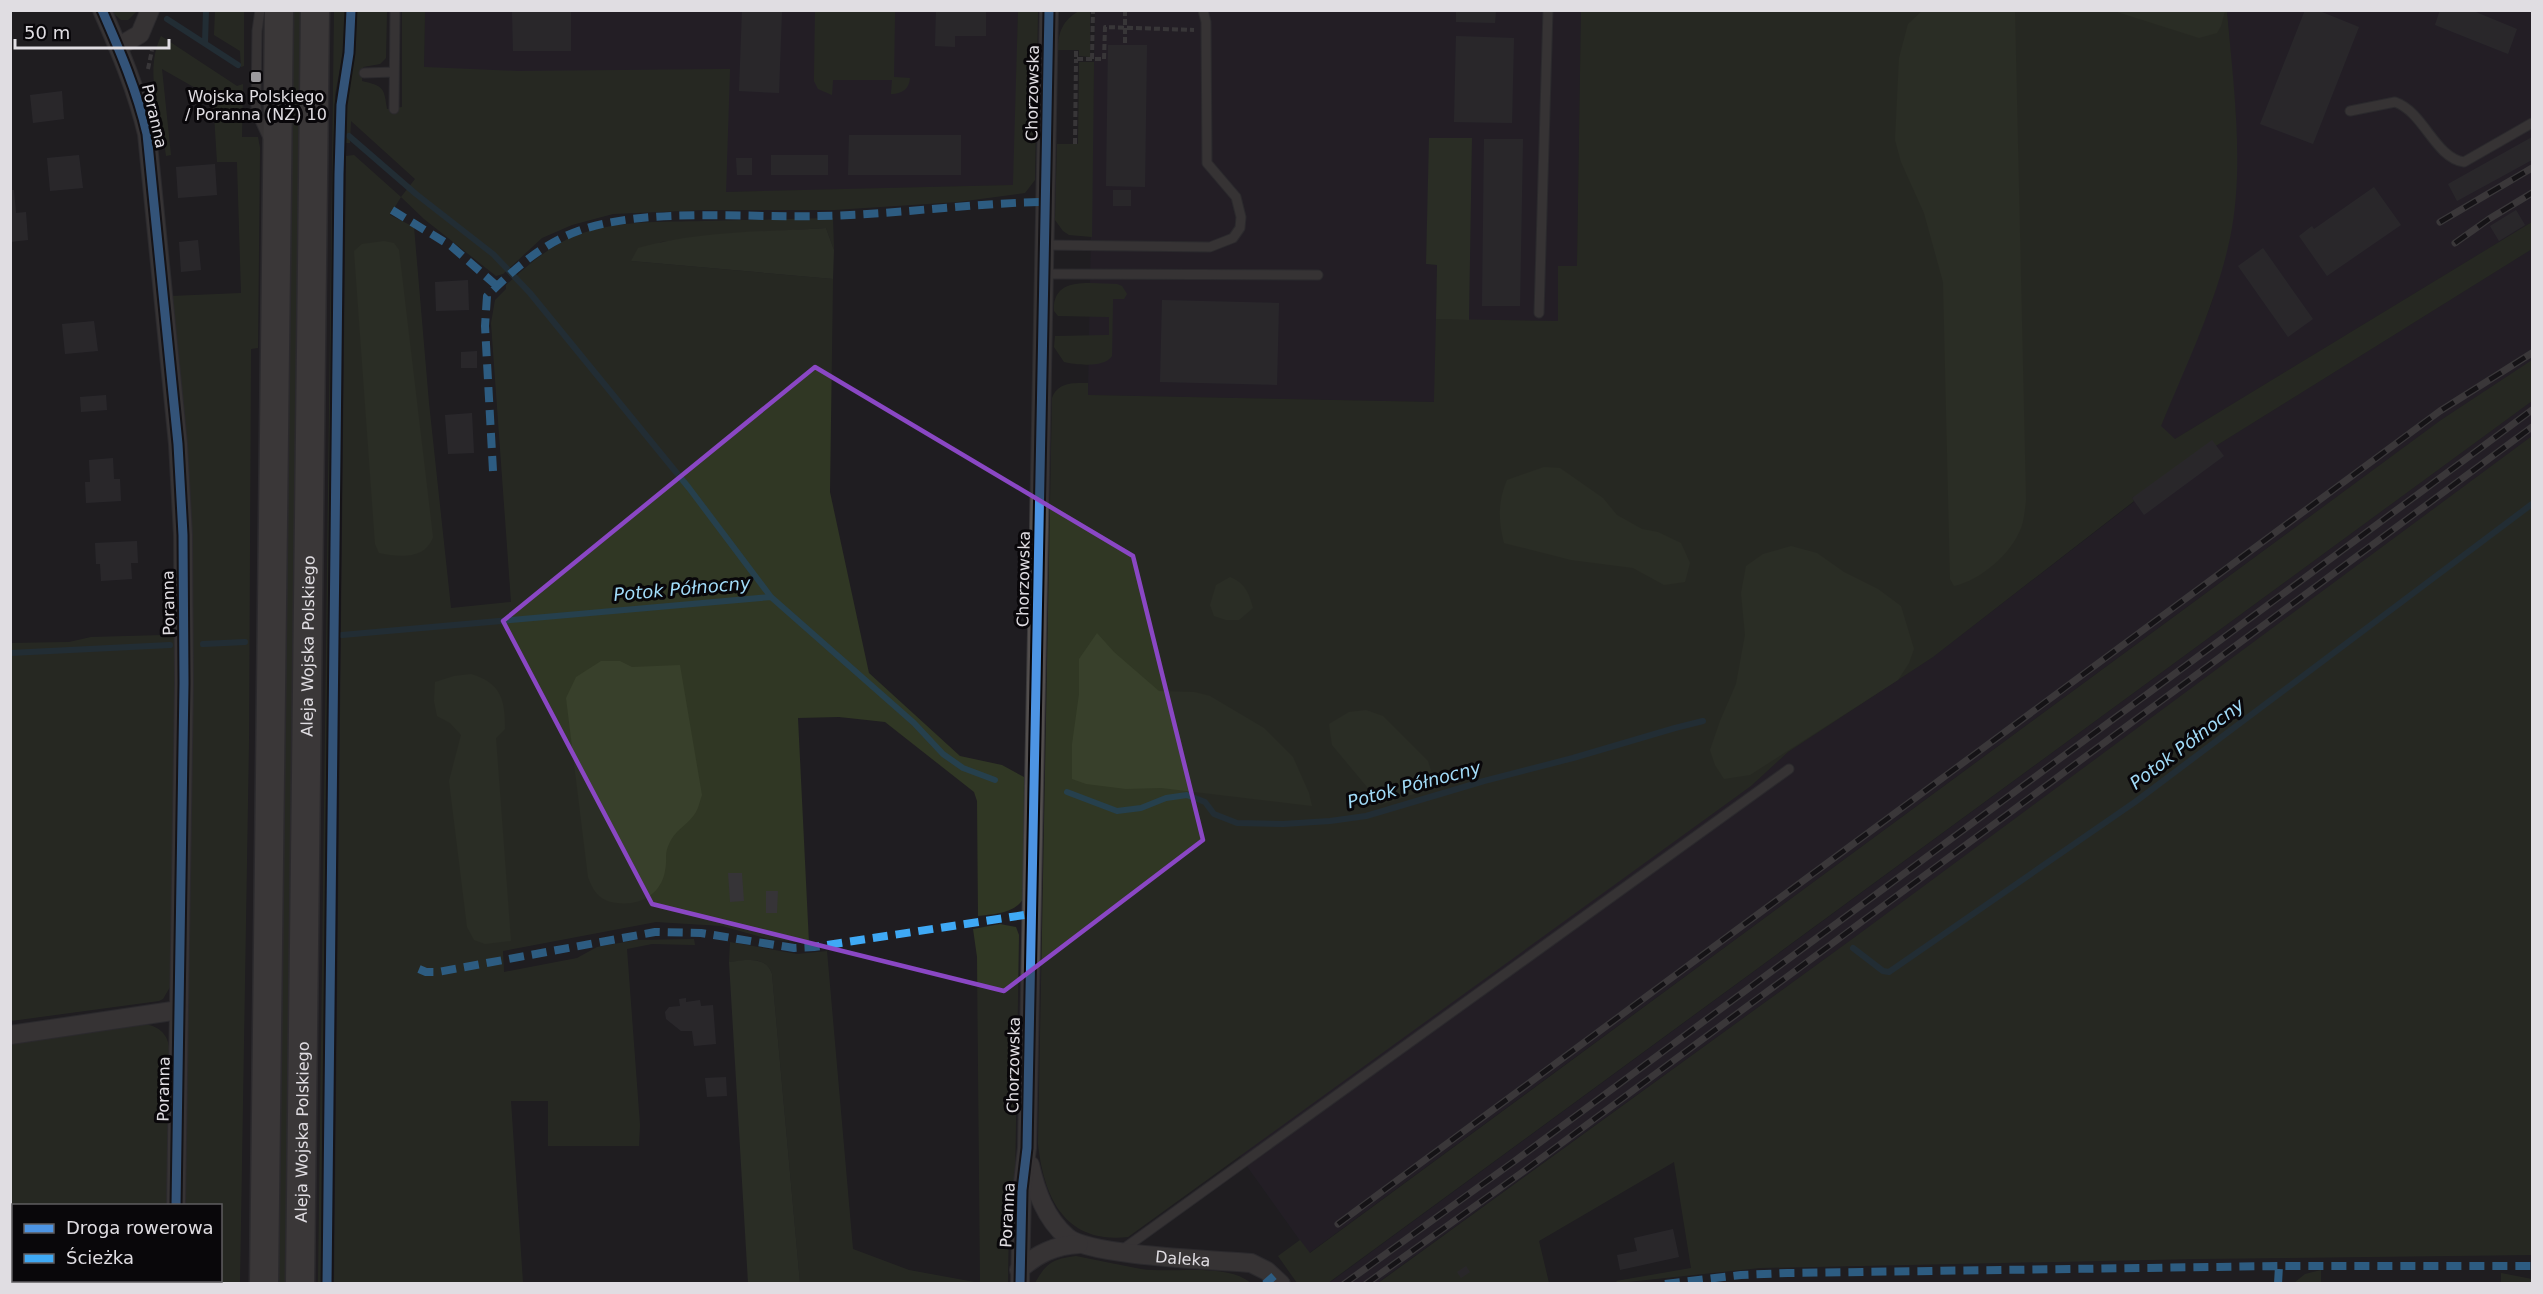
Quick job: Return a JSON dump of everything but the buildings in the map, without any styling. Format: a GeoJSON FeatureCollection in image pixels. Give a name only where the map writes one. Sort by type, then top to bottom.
{"type":"FeatureCollection","features":[{"type":"Feature","properties":{"kind":"main road"},"geometry":{"type":"LineString","coordinates":[[264,1284],[279,10]]}},
{"type":"Feature","properties":{"kind":"main road","name":"Aleja Wojska Polskiego"},"geometry":{"type":"LineString","coordinates":[[300,1284],[315,10]]}},
{"type":"Feature","properties":{"kind":"street","name":"Poranna"},"geometry":{"type":"LineString","coordinates":[[102,10],[141,106],[147,134],[178,444],[183,535],[184,683],[176,1204]]}},
{"type":"Feature","properties":{"kind":"street"},"geometry":{"type":"LineString","coordinates":[[118,47],[140,34],[150,10]]}},
{"type":"Feature","properties":{"kind":"street","name":"Chorzowska"},"geometry":{"type":"LineString","coordinates":[[1027,1148],[1048,10]]}},
{"type":"Feature","properties":{"kind":"street"},"geometry":{"type":"LineString","coordinates":[[10,1035],[180,1010]]}},
{"type":"Feature","properties":{"kind":"street","name":"Poranna"},"geometry":{"type":"LineString","coordinates":[[1019,1277],[1027,1148]]}},
{"type":"Feature","properties":{"kind":"street","name":"Daleka"},"geometry":{"type":"LineString","coordinates":[[1027,1148],[1035,1191],[1060,1230],[1079,1244]]}},
{"type":"Feature","properties":{"kind":"street","name":"Daleka"},"geometry":{"type":"LineString","coordinates":[[1019,1277],[1038,1256],[1064,1245],[1079,1244],[1120,1252],[1251,1263],[1267,1271],[1281,1284]]}},
{"type":"Feature","properties":{"kind":"lane"},"geometry":{"type":"LineString","coordinates":[[260,10],[257,31],[257,114],[278,158]]}},
{"type":"Feature","properties":{"kind":"lane"},"geometry":{"type":"LineString","coordinates":[[394,10],[394,109]]}},
{"type":"Feature","properties":{"kind":"lane"},"geometry":{"type":"LineString","coordinates":[[1044,245],[1210,247],[1233,237],[1240,228],[1240,208],[1236,197],[1207,163],[1207,30],[1203,10]]}},
{"type":"Feature","properties":{"kind":"lane"},"geometry":{"type":"LineString","coordinates":[[1539,313],[1548,10]]}},
{"type":"Feature","properties":{"kind":"lane"},"geometry":{"type":"LineString","coordinates":[[364,73],[394,72]]}},
{"type":"Feature","properties":{"kind":"lane"},"geometry":{"type":"LineString","coordinates":[[2350,111],[2395,102],[2402,105],[2411,110],[2450,157],[2464,162],[2532,123]]}},
{"type":"Feature","properties":{"kind":"lane"},"geometry":{"type":"LineString","coordinates":[[1044,274],[1318,275]]}},
{"type":"Feature","properties":{"kind":"lane"},"geometry":{"type":"LineString","coordinates":[[1120,1252],[1789,769]]}},
{"type":"Feature","properties":{"kind":"path"},"geometry":{"type":"LineString","coordinates":[[1092,59],[1093,10]]}},
{"type":"Feature","properties":{"kind":"path"},"geometry":{"type":"LineString","coordinates":[[1125,10],[1125,45]]}},
{"type":"Feature","properties":{"kind":"path"},"geometry":{"type":"LineString","coordinates":[[1076,59],[1104,59],[1105,27],[1207,30]]}},
{"type":"Feature","properties":{"kind":"path"},"geometry":{"type":"LineString","coordinates":[[1075,144],[1076,51]]}},
{"type":"Feature","properties":{"kind":"highlighted area"},"geometry":{"type":"Polygon","coordinates":[[[815,367],[1133,556],[1203,840],[1004,991],[652,904],[503,621],[815,367]]]}},
{"type":"Feature","properties":{"kind":"shaded area"},"geometry":{"type":"Polygon","coordinates":[[[425,11],[1018,11],[1014,185],[726,192],[424,67],[425,11]]]}},
{"type":"Feature","properties":{"kind":"shaded area"},"geometry":{"type":"Polygon","coordinates":[[[1095,11],[1581,11],[1577,267],[1558,267],[1558,321],[1469,320],[1472,139],[1430,138],[1426,264],[1437,265],[1435,402],[1088,395],[1095,11]]]}},
{"type":"Feature","properties":{"kind":"shaded area"},"geometry":{"type":"Polygon","coordinates":[[[2227,11],[2532,11],[2532,222],[2175,439],[2160,427],[2211,305],[2230,237],[2235,183],[2236,117],[2227,11]]]}},
{"type":"Feature","properties":{"kind":"shaded area"},"geometry":{"type":"Polygon","coordinates":[[[2532,249],[2532,360],[2441,420],[1309,1253],[1239,1155],[1751,786],[1788,752],[1933,657],[2134,502],[2132,498],[2532,249]]]}},
{"type":"Feature","properties":{"kind":"shaded area"},"geometry":{"type":"Polygon","coordinates":[[[2532,401],[2532,436],[1855,937],[1377,1283],[1328,1284],[2532,401]]]}},
{"type":"Feature","properties":{"kind":"green space"},"geometry":{"type":"Polygon","coordinates":[[[302,10],[286,1283],[277,1284],[291,11],[302,10]]]}},
{"type":"Feature","properties":{"kind":"green space"},"geometry":{"type":"Polygon","coordinates":[[[111,11],[137,11],[128,20],[121,20],[111,11]]]}},
{"type":"Feature","properties":{"kind":"green space"},"geometry":{"type":"Polygon","coordinates":[[[215,11],[244,11],[244,66],[241,67],[240,51],[214,35],[215,11]]]}},
{"type":"Feature","properties":{"kind":"green space"},"geometry":{"type":"Polygon","coordinates":[[[334,11],[346,11],[345,40],[335,95],[322,1232],[321,1283],[318,1284],[334,11]]]}},
{"type":"Feature","properties":{"kind":"green space"},"geometry":{"type":"Polygon","coordinates":[[[357,11],[387,11],[386,58],[380,64],[363,67],[362,81],[382,89],[387,109],[402,107],[402,11],[425,11],[424,67],[518,71],[730,69],[726,192],[1013,185],[1018,11],[1038,11],[1035,180],[1025,193],[958,202],[834,210],[705,210],[613,214],[572,225],[542,238],[503,274],[496,276],[424,219],[401,197],[415,179],[351,121],[350,143],[346,143],[347,95],[355,51],[357,11]]]}},
{"type":"Feature","properties":{"kind":"green space"},"geometry":{"type":"Polygon","coordinates":[[[815,11],[895,11],[894,77],[910,78],[906,88],[902,92],[891,94],[892,80],[833,80],[832,95],[818,89],[814,81],[815,11]]]}},
{"type":"Feature","properties":{"kind":"green space"},"geometry":{"type":"Polygon","coordinates":[[[1079,11],[1090,11],[1090,57],[1079,56],[1079,50],[1058,50],[1062,27],[1079,11]]]}},
{"type":"Feature","properties":{"kind":"green space"},"geometry":{"type":"Polygon","coordinates":[[[1581,11],[2227,11],[2235,95],[2237,182],[2234,211],[2230,238],[2217,287],[2161,426],[2175,439],[2532,222],[2532,249],[2132,498],[2134,501],[1933,657],[1788,752],[1751,786],[1128,1237],[1106,1237],[1088,1233],[1073,1225],[1053,1199],[1041,1164],[1038,1144],[1052,398],[1062,386],[1088,383],[1088,395],[1434,402],[1436,319],[1558,321],[1558,266],[1577,266],[1581,11]]]}},
{"type":"Feature","properties":{"kind":"green space"},"geometry":{"type":"Polygon","coordinates":[[[1922,11],[2015,11],[2026,500],[2021,528],[2003,556],[1984,572],[1954,586],[1950,579],[1943,282],[1924,213],[1901,162],[1895,140],[1899,58],[1908,24],[1922,11]]]}},
{"type":"Feature","properties":{"kind":"green space"},"geometry":{"type":"Polygon","coordinates":[[[2114,11],[2225,11],[2217,33],[2199,38],[2114,11]]]}},
{"type":"Feature","properties":{"kind":"green space"},"geometry":{"type":"Polygon","coordinates":[[[161,36],[237,86],[243,84],[242,137],[258,137],[260,148],[258,348],[251,349],[249,740],[240,1283],[184,1283],[222,1282],[222,1204],[185,1204],[191,751],[171,296],[241,293],[237,162],[217,162],[213,98],[162,69],[171,155],[166,156],[155,96],[156,50],[161,36]]]}},
{"type":"Feature","properties":{"kind":"green space"},"geometry":{"type":"Polygon","coordinates":[[[1079,62],[1094,62],[1092,237],[1069,235],[1055,220],[1057,144],[1078,144],[1079,62]]]}},
{"type":"Feature","properties":{"kind":"green space"},"geometry":{"type":"Polygon","coordinates":[[[1429,138],[1472,138],[1469,320],[1436,319],[1437,265],[1426,264],[1429,138]]]}},
{"type":"Feature","properties":{"kind":"green space"},"geometry":{"type":"Polygon","coordinates":[[[354,155],[401,197],[390,215],[414,227],[429,403],[451,608],[511,602],[491,323],[495,300],[506,289],[506,285],[548,250],[592,230],[624,224],[656,222],[833,218],[834,250],[826,228],[716,235],[661,242],[631,261],[833,279],[830,492],[869,673],[960,756],[1002,765],[1024,777],[1023,899],[1009,910],[978,916],[977,801],[974,792],[885,722],[839,717],[798,718],[809,943],[768,939],[722,926],[656,922],[503,951],[504,972],[577,958],[597,947],[636,940],[694,939],[695,945],[652,944],[627,949],[640,1125],[639,1146],[548,1146],[548,1101],[511,1101],[523,1283],[334,1284],[346,156],[354,155]]]}},
{"type":"Feature","properties":{"kind":"green space"},"geometry":{"type":"Polygon","coordinates":[[[826,228],[834,250],[833,279],[631,261],[638,248],[684,238],[826,228]]]}},
{"type":"Feature","properties":{"kind":"green space"},"geometry":{"type":"Polygon","coordinates":[[[384,241],[394,243],[399,250],[433,537],[424,550],[403,556],[379,553],[375,544],[354,251],[362,244],[384,241]]]}},
{"type":"Feature","properties":{"kind":"green space"},"geometry":{"type":"Polygon","coordinates":[[[1075,284],[1122,286],[1127,294],[1124,299],[1113,299],[1112,356],[1097,364],[1083,365],[1064,362],[1054,347],[1055,336],[1109,335],[1109,317],[1058,316],[1054,311],[1055,300],[1059,292],[1075,284]]]}},
{"type":"Feature","properties":{"kind":"green space"},"geometry":{"type":"Polygon","coordinates":[[[2532,360],[2532,401],[1328,1283],[1297,1283],[1278,1256],[1300,1240],[1310,1253],[2441,420],[2532,360]]]}},
{"type":"Feature","properties":{"kind":"green space"},"geometry":{"type":"Polygon","coordinates":[[[2532,436],[2532,1255],[1760,1268],[1618,1283],[1616,1281],[1691,1268],[1674,1162],[1539,1241],[1549,1283],[1377,1284],[1855,937],[2532,436]]]}},
{"type":"Feature","properties":{"kind":"green space"},"geometry":{"type":"Polygon","coordinates":[[[1544,467],[1560,468],[1603,498],[1617,515],[1642,529],[1658,532],[1681,543],[1690,563],[1685,582],[1664,585],[1633,568],[1571,560],[1504,543],[1500,511],[1507,480],[1544,467]]]}},
{"type":"Feature","properties":{"kind":"green space"},"geometry":{"type":"Polygon","coordinates":[[[1791,546],[1817,553],[1844,572],[1878,589],[1901,606],[1914,649],[1909,663],[1898,680],[1750,775],[1724,779],[1715,765],[1710,750],[1736,684],[1745,635],[1741,593],[1746,566],[1763,554],[1791,546]]]}},
{"type":"Feature","properties":{"kind":"green space"},"geometry":{"type":"Polygon","coordinates":[[[1230,577],[1246,589],[1253,608],[1239,620],[1226,620],[1214,616],[1210,605],[1216,585],[1230,577]]]}},
{"type":"Feature","properties":{"kind":"green space"},"geometry":{"type":"Polygon","coordinates":[[[175,631],[177,663],[170,987],[163,999],[159,1001],[11,1021],[10,643],[69,642],[91,637],[164,635],[175,631]]]}},
{"type":"Feature","properties":{"kind":"green space"},"geometry":{"type":"Polygon","coordinates":[[[1097,633],[1114,652],[1159,691],[1194,692],[1210,696],[1264,728],[1293,757],[1309,793],[1312,806],[1161,788],[1126,789],[1086,784],[1072,779],[1072,744],[1079,694],[1079,659],[1097,633]]]}},
{"type":"Feature","properties":{"kind":"green space"},"geometry":{"type":"Polygon","coordinates":[[[601,661],[620,661],[632,667],[680,665],[702,795],[693,816],[674,836],[669,845],[666,852],[665,871],[659,887],[648,897],[633,903],[617,903],[602,898],[595,892],[588,877],[566,698],[576,677],[601,661]]]}},
{"type":"Feature","properties":{"kind":"green space"},"geometry":{"type":"Polygon","coordinates":[[[471,674],[495,687],[502,701],[505,718],[505,729],[496,738],[511,941],[485,944],[474,940],[467,927],[449,781],[461,735],[450,723],[437,716],[434,701],[435,682],[471,674]]]}},
{"type":"Feature","properties":{"kind":"green space"},"geometry":{"type":"Polygon","coordinates":[[[1366,710],[1383,716],[1428,761],[1436,787],[1380,805],[1370,798],[1367,787],[1332,745],[1329,724],[1349,712],[1366,710]]]}},
{"type":"Feature","properties":{"kind":"green space"},"geometry":{"type":"Polygon","coordinates":[[[1000,924],[1016,927],[1019,935],[1015,1183],[1009,1212],[1008,1283],[980,1283],[977,957],[973,929],[1000,924]]]}},
{"type":"Feature","properties":{"kind":"green space"},"geometry":{"type":"Polygon","coordinates":[[[730,942],[797,954],[827,951],[853,1249],[909,1270],[980,1283],[800,1283],[772,974],[765,964],[755,960],[729,962],[730,942]]]}},
{"type":"Feature","properties":{"kind":"green space"},"geometry":{"type":"Polygon","coordinates":[[[745,960],[762,962],[768,966],[772,974],[800,1283],[748,1283],[729,962],[745,960]]]}},
{"type":"Feature","properties":{"kind":"green space"},"geometry":{"type":"Polygon","coordinates":[[[144,1024],[153,1026],[166,1037],[169,1047],[167,1204],[12,1204],[12,1282],[166,1283],[11,1284],[11,1044],[144,1024]]]}},
{"type":"Feature","properties":{"kind":"green space"},"geometry":{"type":"Polygon","coordinates":[[[1076,1256],[1141,1269],[1227,1273],[1251,1283],[1035,1283],[1051,1263],[1076,1256]]]}},
{"type":"Feature","properties":{"kind":"green space"},"geometry":{"type":"Polygon","coordinates":[[[2321,1270],[2321,1283],[2294,1283],[2305,1274],[2321,1270]]]}},
{"type":"Feature","properties":{"kind":"green space"},"geometry":{"type":"Polygon","coordinates":[[[2501,1273],[2532,1279],[2532,1283],[2501,1283],[2501,1273]]]}},
{"type":"Feature","properties":{"kind":"waterway"},"geometry":{"type":"LineString","coordinates":[[205,43],[206,10]]}},
{"type":"Feature","properties":{"kind":"waterway"},"geometry":{"type":"LineString","coordinates":[[167,19],[238,65]]}},
{"type":"Feature","properties":{"kind":"waterway"},"geometry":{"type":"LineString","coordinates":[[349,136],[416,194],[493,254],[530,293],[689,488],[771,597]]}},
{"type":"Feature","properties":{"kind":"waterway","name":"Potok Północny"},"geometry":{"type":"LineString","coordinates":[[1853,948],[1883,971],[1889,972],[2135,802],[2532,504]]}},
{"type":"Feature","properties":{"kind":"waterway","name":"Potok Północny"},"geometry":{"type":"LineString","coordinates":[[342,635],[771,597],[914,723],[943,754],[963,768],[995,780]]}},
{"type":"Feature","properties":{"kind":"waterway","name":"Potok Północny"},"geometry":{"type":"LineString","coordinates":[[203,644],[245,642]]}},
{"type":"Feature","properties":{"kind":"waterway","name":"Potok Północny"},"geometry":{"type":"LineString","coordinates":[[10,653],[170,645]]}},
{"type":"Feature","properties":{"kind":"waterway","name":"Potok Północny"},"geometry":{"type":"LineString","coordinates":[[1067,792],[1117,811],[1141,808],[1166,798],[1187,795],[1205,802],[1214,814],[1237,823],[1283,824],[1330,821],[1366,816],[1703,721]]}},
{"type":"Feature","properties":{"kind":"railway"},"geometry":{"type":"LineString","coordinates":[[2440,222],[2532,168]]}},
{"type":"Feature","properties":{"kind":"railway"},"geometry":{"type":"LineString","coordinates":[[2455,243],[2532,193]]}},
{"type":"Feature","properties":{"kind":"railway"},"geometry":{"type":"LineString","coordinates":[[1338,1224],[2440,411],[2532,353]]}},
{"type":"Feature","properties":{"kind":"railway"},"geometry":{"type":"LineString","coordinates":[[1344,1284],[1516,1160],[2532,410]]}},
{"type":"Feature","properties":{"kind":"railway"},"geometry":{"type":"LineString","coordinates":[[1366,1284],[1524,1171],[2532,427]]}},
{"type":"Feature","properties":{"kind":"marked path"},"geometry":{"type":"LineString","coordinates":[[493,471],[485,326],[487,296],[529,258],[565,236],[605,224],[665,216],[846,215],[1045,202]]}},
{"type":"Feature","properties":{"kind":"marked path"},"geometry":{"type":"LineString","coordinates":[[392,210],[451,246],[497,286]]}},
{"type":"Feature","properties":{"kind":"marked path"},"geometry":{"type":"LineString","coordinates":[[419,969],[426,972],[438,972],[655,932],[701,933],[794,948],[814,947],[1031,914]]}},
{"type":"Feature","properties":{"kind":"marked path"},"geometry":{"type":"LineString","coordinates":[[1665,1284],[1741,1275],[1788,1273],[2279,1266],[2532,1266]]}},
{"type":"Feature","properties":{"kind":"marked path"},"geometry":{"type":"LineString","coordinates":[[2278,1284],[2279,1266]]}},
{"type":"Feature","properties":{"kind":"marked path"},"geometry":{"type":"LineString","coordinates":[[1265,1284],[1274,1276]]}},
{"type":"Feature","properties":{"kind":"cycle path"},"geometry":{"type":"LineString","coordinates":[[102,10],[122,56],[147,134],[178,444],[183,535],[184,683],[176,1204]]}},
{"type":"Feature","properties":{"kind":"cycle path"},"geometry":{"type":"LineString","coordinates":[[327,1284],[339,174],[341,105],[349,53],[351,10]]}},
{"type":"Feature","properties":{"kind":"cycle path"},"geometry":{"type":"LineString","coordinates":[[1020,1284],[1022,1190],[1027,1148],[1049,10]]}},
{"type":"Feature","properties":{"kind":"place","name":"Wojska Polskiego / Poranna (NŻ) 10"},"geometry":{"type":"Point","coordinates":[256,77]}}]}
